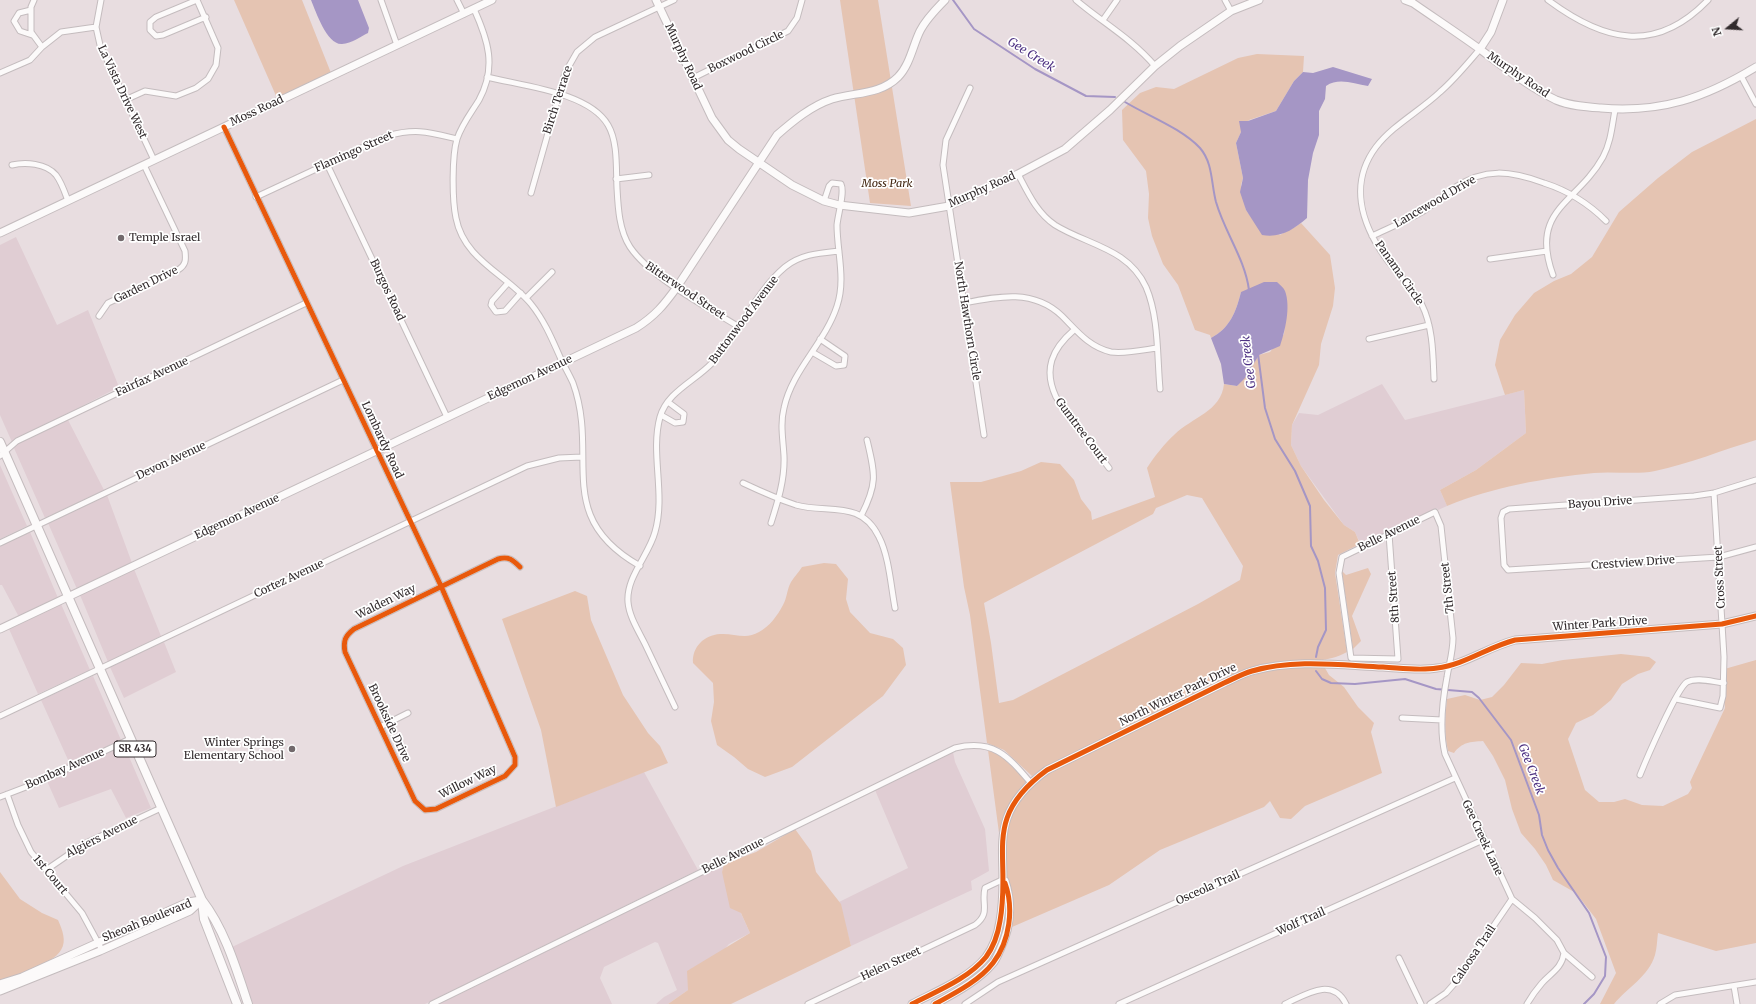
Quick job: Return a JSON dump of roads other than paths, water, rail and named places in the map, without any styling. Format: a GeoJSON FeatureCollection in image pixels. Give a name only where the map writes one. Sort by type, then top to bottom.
{"type":"FeatureCollection","features":[{"type":"Feature","properties":{"kind":"main road","name":"SR 434"},"geometry":{"type":"LineString","coordinates":[[0,442],[2,454],[37,525],[99,669],[202,900],[214,916],[248,1004]]}},
{"type":"Feature","properties":{"kind":"main road","name":"SR 434"},"geometry":{"type":"LineString","coordinates":[[202,900],[204,919],[238,1004]]}},
{"type":"Feature","properties":{"kind":"street"},"geometry":{"type":"LineString","coordinates":[[34,0],[31,10],[32,34],[42,47]]}},
{"type":"Feature","properties":{"kind":"street","name":"La Vista Drive West"},"geometry":{"type":"LineString","coordinates":[[101,0],[96,27],[100,45],[154,160]]}},
{"type":"Feature","properties":{"kind":"street"},"geometry":{"type":"LineString","coordinates":[[125,100],[146,91],[176,96],[196,88],[208,79],[216,65],[218,48],[206,17],[197,0],[156,17],[150,22],[150,30],[156,36],[163,35],[206,17]]}},
{"type":"Feature","properties":{"kind":"street"},"geometry":{"type":"LineString","coordinates":[[382,0],[398,45]]}},
{"type":"Feature","properties":{"kind":"street"},"geometry":{"type":"LineString","coordinates":[[457,0],[464,14]]}},
{"type":"Feature","properties":{"kind":"street","name":"Moss Road"},"geometry":{"type":"LineString","coordinates":[[0,234],[492,0]]}},
{"type":"Feature","properties":{"kind":"street","name":"Murphy Road"},"geometry":{"type":"LineString","coordinates":[[656,0],[707,108],[719,129],[739,149],[792,185],[824,201],[839,205],[909,213],[949,206],[1018,174],[1065,149],[1083,135],[1155,66],[1231,10],[1259,0]]}},
{"type":"Feature","properties":{"kind":"street"},"geometry":{"type":"LineString","coordinates":[[659,7],[674,0]]}},
{"type":"Feature","properties":{"kind":"street","name":"Boxwood Circle"},"geometry":{"type":"LineString","coordinates":[[693,78],[788,31],[797,18],[802,0]]}},
{"type":"Feature","properties":{"kind":"street","name":"Edgemon Avenue"},"geometry":{"type":"LineString","coordinates":[[0,629],[563,363],[636,328],[650,319],[659,311],[677,287],[758,162],[777,136],[805,112],[832,99],[881,88],[898,77],[907,64],[921,29],[945,0]]}},
{"type":"Feature","properties":{"kind":"street"},"geometry":{"type":"LineString","coordinates":[[1076,0],[1141,50],[1155,66]]}},
{"type":"Feature","properties":{"kind":"street"},"geometry":{"type":"LineString","coordinates":[[1103,20],[1117,0]]}},
{"type":"Feature","properties":{"kind":"street"},"geometry":{"type":"LineString","coordinates":[[1225,0],[1231,10]]}},
{"type":"Feature","properties":{"kind":"street","name":"Murphy Road"},"geometry":{"type":"LineString","coordinates":[[1405,0],[1414,2],[1515,76],[1558,101],[1584,107],[1615,110],[1671,106],[1714,90],[1756,68]]}},
{"type":"Feature","properties":{"kind":"street"},"geometry":{"type":"LineString","coordinates":[[1480,49],[1491,32],[1503,0]]}},
{"type":"Feature","properties":{"kind":"street"},"geometry":{"type":"LineString","coordinates":[[1548,0],[1564,12],[1592,28],[1606,33],[1625,36],[1655,33],[1671,27],[1698,10],[1708,0]]}},
{"type":"Feature","properties":{"kind":"street","name":"Birch Terrace"},"geometry":{"type":"LineString","coordinates":[[531,194],[559,94],[571,61],[584,45],[595,37],[659,7]]}},
{"type":"Feature","properties":{"kind":"street"},"geometry":{"type":"LineString","coordinates":[[474,9],[488,43],[487,78],[483,91],[462,126],[454,153],[454,205],[459,230],[473,254],[521,293],[542,318],[577,396],[581,422],[585,502],[595,526],[612,547],[623,556],[640,566]]}},
{"type":"Feature","properties":{"kind":"street"},"geometry":{"type":"LineString","coordinates":[[31,10],[19,13],[14,18],[14,21],[15,25],[20,31],[32,34]]}},
{"type":"Feature","properties":{"kind":"street"},"geometry":{"type":"LineString","coordinates":[[0,73],[30,60],[42,47],[61,32],[96,27]]}},
{"type":"Feature","properties":{"kind":"street","name":"Panama Circle"},"geometry":{"type":"LineString","coordinates":[[1434,380],[1428,325],[1422,305],[1410,286],[1385,257],[1372,236],[1360,196],[1363,174],[1369,158],[1384,138],[1440,92],[1480,49]]}},
{"type":"Feature","properties":{"kind":"street"},"geometry":{"type":"LineString","coordinates":[[1741,76],[1756,104]]}},
{"type":"Feature","properties":{"kind":"street","name":"Bitterwood Street"},"geometry":{"type":"LineString","coordinates":[[487,78],[559,94],[586,103],[596,110],[608,125],[613,143],[619,212],[624,232],[630,246],[642,261],[677,287],[739,327]]}},
{"type":"Feature","properties":{"kind":"street","name":"North Hawthorn Circle"},"geometry":{"type":"LineString","coordinates":[[970,88],[946,140],[943,165],[984,435]]}},
{"type":"Feature","properties":{"kind":"street"},"geometry":{"type":"LineString","coordinates":[[1553,275],[1546,251],[1549,223],[1557,209],[1573,194],[1603,157],[1611,137],[1615,110]]}},
{"type":"Feature","properties":{"kind":"street","name":"Lombardy Road"},"geometry":{"type":"LineString","coordinates":[[224,127],[342,380],[441,586],[513,752],[515,765]]}},
{"type":"Feature","properties":{"kind":"street","name":"Flamingo Street"},"geometry":{"type":"LineString","coordinates":[[256,197],[387,136],[405,131],[423,130],[457,139]]}},
{"type":"Feature","properties":{"kind":"street"},"geometry":{"type":"LineString","coordinates":[[12,165],[26,162],[46,168],[55,174],[68,201]]}},
{"type":"Feature","properties":{"kind":"street","name":"Burgos Road"},"geometry":{"type":"LineString","coordinates":[[327,164],[447,417]]}},
{"type":"Feature","properties":{"kind":"street","name":"Garden Drive"},"geometry":{"type":"LineString","coordinates":[[99,316],[108,304],[178,270],[183,266],[186,259],[185,251],[144,165]]}},
{"type":"Feature","properties":{"kind":"street","name":"Lancewood Drive"},"geometry":{"type":"LineString","coordinates":[[1372,236],[1421,212],[1454,188],[1485,174],[1496,172],[1511,173],[1530,178],[1573,194],[1606,221]]}},
{"type":"Feature","properties":{"kind":"street"},"geometry":{"type":"LineString","coordinates":[[1018,174],[1031,199],[1046,217],[1056,225],[1102,246],[1124,259],[1145,286],[1153,310],[1160,389]]}},
{"type":"Feature","properties":{"kind":"street"},"geometry":{"type":"LineString","coordinates":[[616,179],[649,175]]}},
{"type":"Feature","properties":{"kind":"street"},"geometry":{"type":"LineString","coordinates":[[770,524],[779,499],[784,476],[784,456],[781,432],[784,407],[792,385],[820,339],[834,312],[839,297],[842,280],[837,231],[839,205],[843,188],[841,184],[837,182],[832,183],[829,186],[824,201]]}},
{"type":"Feature","properties":{"kind":"street","name":"Buttonwood Avenue"},"geometry":{"type":"LineString","coordinates":[[675,707],[629,608],[628,592],[651,544],[658,519],[659,484],[656,443],[661,415],[668,402],[678,390],[712,363],[769,284],[785,267],[802,257],[839,251]]}},
{"type":"Feature","properties":{"kind":"street"},"geometry":{"type":"LineString","coordinates":[[1490,259],[1546,251]]}},
{"type":"Feature","properties":{"kind":"street"},"geometry":{"type":"LineString","coordinates":[[526,298],[552,272]]}},
{"type":"Feature","properties":{"kind":"street"},"geometry":{"type":"LineString","coordinates":[[508,283],[492,301],[491,306],[496,312],[505,311],[521,293]]}},
{"type":"Feature","properties":{"kind":"street"},"geometry":{"type":"LineString","coordinates":[[964,303],[998,296],[1027,297],[1052,308],[1074,330],[1094,346],[1111,352],[1157,348]]}},
{"type":"Feature","properties":{"kind":"street","name":"Fairfax Avenue"},"geometry":{"type":"LineString","coordinates":[[2,454],[17,441],[306,303]]}},
{"type":"Feature","properties":{"kind":"street"},"geometry":{"type":"LineString","coordinates":[[1369,339],[1428,325]]}},
{"type":"Feature","properties":{"kind":"street","name":"Gumtree Court"},"geometry":{"type":"LineString","coordinates":[[1074,330],[1065,338],[1055,353],[1050,365],[1049,375],[1052,387],[1056,397],[1109,468]]}},
{"type":"Feature","properties":{"kind":"street"},"geometry":{"type":"LineString","coordinates":[[812,352],[836,366],[844,365],[845,356],[820,339]]}},
{"type":"Feature","properties":{"kind":"street","name":"Devon Avenue"},"geometry":{"type":"LineString","coordinates":[[0,543],[342,380]]}},
{"type":"Feature","properties":{"kind":"street"},"geometry":{"type":"LineString","coordinates":[[661,415],[674,422],[683,422],[684,414],[668,402]]}},
{"type":"Feature","properties":{"kind":"street"},"geometry":{"type":"LineString","coordinates":[[861,516],[870,500],[874,484],[874,473],[867,440]]}},
{"type":"Feature","properties":{"kind":"street","name":"Cortez Avenue"},"geometry":{"type":"LineString","coordinates":[[0,716],[527,466],[548,460],[582,457]]}},
{"type":"Feature","properties":{"kind":"street","name":"Bayou Drive"},"geometry":{"type":"LineString","coordinates":[[1508,570],[1504,565],[1501,518],[1503,512],[1509,509],[1714,493],[1756,480]]}},
{"type":"Feature","properties":{"kind":"street"},"geometry":{"type":"LineString","coordinates":[[743,483],[779,499],[798,505],[813,508],[845,509],[861,516],[874,528],[881,540],[895,608]]}},
{"type":"Feature","properties":{"kind":"street","name":"Cross Street"},"geometry":{"type":"LineString","coordinates":[[1676,699],[1720,708],[1724,696],[1719,557],[1714,493]]}},
{"type":"Feature","properties":{"kind":"street","name":"Belle Avenue"},"geometry":{"type":"LineString","coordinates":[[1351,658],[1338,573],[1342,557],[1435,512]]}},
{"type":"Feature","properties":{"kind":"street","name":"7th Street"},"geometry":{"type":"LineString","coordinates":[[1435,512],[1441,526],[1453,638],[1453,654],[1450,666]]}},
{"type":"Feature","properties":{"kind":"street","name":"8th Street"},"geometry":{"type":"LineString","coordinates":[[1351,658],[1398,659],[1389,534]]}},
{"type":"Feature","properties":{"kind":"street","name":"Crestview Drive"},"geometry":{"type":"LineString","coordinates":[[1508,570],[1719,557],[1756,546]]}},
{"type":"Feature","properties":{"kind":"street","name":"Walden Way"},"geometry":{"type":"LineString","coordinates":[[344,640],[347,634],[354,629],[498,559],[505,557],[512,559],[520,567]]}},
{"type":"Feature","properties":{"kind":"street","name":"Winter Park Drive"},"geometry":{"type":"LineString","coordinates":[[1450,666],[1493,647],[1514,640],[1722,624],[1756,616]]}},
{"type":"Feature","properties":{"kind":"street","name":"Brookside Drive"},"geometry":{"type":"LineString","coordinates":[[344,640],[345,652],[415,801],[425,810]]}},
{"type":"Feature","properties":{"kind":"street","name":"North Winter Park Drive"},"geometry":{"type":"LineString","coordinates":[[912,1004],[947,986],[974,969],[986,956],[998,937],[1002,911],[1004,879],[1002,834],[1009,812],[1020,793],[1030,782],[1047,770],[1251,671],[1278,665],[1299,664],[1415,669],[1450,666]]}},
{"type":"Feature","properties":{"kind":"street","name":"Gee Creek Lane"},"geometry":{"type":"LineString","coordinates":[[1450,666],[1444,695],[1442,740],[1445,754],[1483,840],[1512,899],[1535,918],[1557,940],[1564,953],[1592,977]]}},
{"type":"Feature","properties":{"kind":"street"},"geometry":{"type":"LineString","coordinates":[[1640,775],[1661,728],[1676,699],[1687,682],[1694,680],[1724,683]]}},
{"type":"Feature","properties":{"kind":"street"},"geometry":{"type":"LineString","coordinates":[[380,727],[408,714]]}},
{"type":"Feature","properties":{"kind":"street"},"geometry":{"type":"LineString","coordinates":[[1402,718],[1442,720]]}},
{"type":"Feature","properties":{"kind":"street","name":"Bombay Avenue"},"geometry":{"type":"LineString","coordinates":[[0,797],[39,782],[130,739]]}},
{"type":"Feature","properties":{"kind":"street","name":"Belle Avenue"},"geometry":{"type":"LineString","coordinates":[[432,1004],[955,748],[969,744],[987,746],[1002,752],[1030,782]]}},
{"type":"Feature","properties":{"kind":"street","name":"Willow Way"},"geometry":{"type":"LineString","coordinates":[[425,810],[436,809],[505,776],[515,765]]}},
{"type":"Feature","properties":{"kind":"street","name":"Osceola Trail"},"geometry":{"type":"LineString","coordinates":[[965,1004],[998,982],[1455,778]]}},
{"type":"Feature","properties":{"kind":"street","name":"1st Court"},"geometry":{"type":"LineString","coordinates":[[7,794],[23,838],[31,852],[82,913],[102,950]]}},
{"type":"Feature","properties":{"kind":"street","name":"Algiers Avenue"},"geometry":{"type":"LineString","coordinates":[[46,870],[84,844],[161,808]]}},
{"type":"Feature","properties":{"kind":"street","name":"Wolf Trail"},"geometry":{"type":"LineString","coordinates":[[1119,1004],[1483,840]]}},
{"type":"Feature","properties":{"kind":"street","name":"North Winter Park Drive"},"geometry":{"type":"LineString","coordinates":[[935,1004],[979,976],[994,962],[1006,938],[1010,917],[1010,895],[1004,879]]}},
{"type":"Feature","properties":{"kind":"street","name":"Helen Street"},"geometry":{"type":"LineString","coordinates":[[808,1004],[975,925],[983,916],[985,910],[983,894],[985,888],[1004,879]]}},
{"type":"Feature","properties":{"kind":"street","name":"Caloosa Trail"},"geometry":{"type":"LineString","coordinates":[[1430,1004],[1446,993],[1454,984],[1512,899]]}},
{"type":"Feature","properties":{"kind":"street","name":"Sheoah Boulevard"},"geometry":{"type":"LineString","coordinates":[[0,984],[22,976],[188,902],[202,900]]}},
{"type":"Feature","properties":{"kind":"street","name":"Sheoah Boulevard"},"geometry":{"type":"LineString","coordinates":[[0,991],[102,950],[190,911],[202,900]]}},
{"type":"Feature","properties":{"kind":"street"},"geometry":{"type":"LineString","coordinates":[[1526,1004],[1542,983],[1558,968],[1563,960],[1564,953]]}},
{"type":"Feature","properties":{"kind":"street"},"geometry":{"type":"LineString","coordinates":[[1399,958],[1421,1004]]}},
{"type":"Feature","properties":{"kind":"street"},"geometry":{"type":"LineString","coordinates":[[1660,1004],[1675,995],[1756,982]]}},
{"type":"Feature","properties":{"kind":"street"},"geometry":{"type":"LineString","coordinates":[[1734,986],[1737,1004]]}},
{"type":"Feature","properties":{"kind":"street"},"geometry":{"type":"LineString","coordinates":[[1285,1004],[1318,989],[1328,988],[1337,992],[1346,1004]]}},
{"type":"Feature","properties":{"kind":"water"},"geometry":{"type":"Polygon","coordinates":[[[311,0],[358,0],[369,28],[368,33],[356,40],[342,44],[337,43],[327,34],[311,0]]]}},
{"type":"Feature","properties":{"kind":"water"},"geometry":{"type":"Polygon","coordinates":[[[1333,67],[1372,79],[1368,86],[1336,82],[1326,86],[1325,99],[1319,111],[1319,135],[1313,153],[1308,180],[1307,218],[1297,226],[1281,234],[1269,236],[1262,235],[1246,210],[1240,192],[1243,178],[1236,143],[1241,132],[1239,121],[1248,121],[1276,111],[1294,81],[1303,72],[1313,73],[1333,67]]]}},
{"type":"Feature","properties":{"kind":"water"},"geometry":{"type":"Polygon","coordinates":[[[1264,282],[1277,282],[1283,288],[1287,297],[1287,319],[1280,346],[1259,355],[1245,378],[1237,386],[1224,384],[1221,364],[1211,338],[1218,334],[1228,324],[1237,306],[1241,292],[1264,282]]]}},
{"type":"Feature","properties":{"kind":"waterway","name":"Gee Creek"},"geometry":{"type":"LineString","coordinates":[[953,0],[974,29],[1035,69],[1086,96],[1115,97]]}},
{"type":"Feature","properties":{"kind":"waterway","name":"Gee Creek"},"geometry":{"type":"LineString","coordinates":[[1125,102],[1184,134],[1200,148],[1204,154],[1209,167],[1216,202],[1239,257],[1247,279],[1249,290]]}},
{"type":"Feature","properties":{"kind":"waterway","name":"Gee Creek"},"geometry":{"type":"LineString","coordinates":[[1258,354],[1265,408],[1275,439],[1295,471],[1310,506],[1311,546],[1318,561],[1325,588],[1326,630],[1318,647],[1316,657]]}},
{"type":"Feature","properties":{"kind":"waterway","name":"Gee Creek"},"geometry":{"type":"LineString","coordinates":[[1316,671],[1322,679],[1331,683],[1355,684],[1405,679],[1436,689],[1472,692],[1479,698],[1511,740],[1539,815],[1542,835],[1548,850],[1558,868],[1589,913],[1606,957],[1605,976],[1594,994],[1584,1004]]}},
{"type":"Feature","properties":{"kind":"place","name":"Temple Israel"},"geometry":{"type":"Point","coordinates":[121,238]}},
{"type":"Feature","properties":{"kind":"place","name":"Winter Springs Elementary School"},"geometry":{"type":"Point","coordinates":[292,749]}},
{"type":"Feature","properties":{"kind":"park label","name":"Moss Park"},"geometry":{"type":"Point","coordinates":[887,184]}}]}
